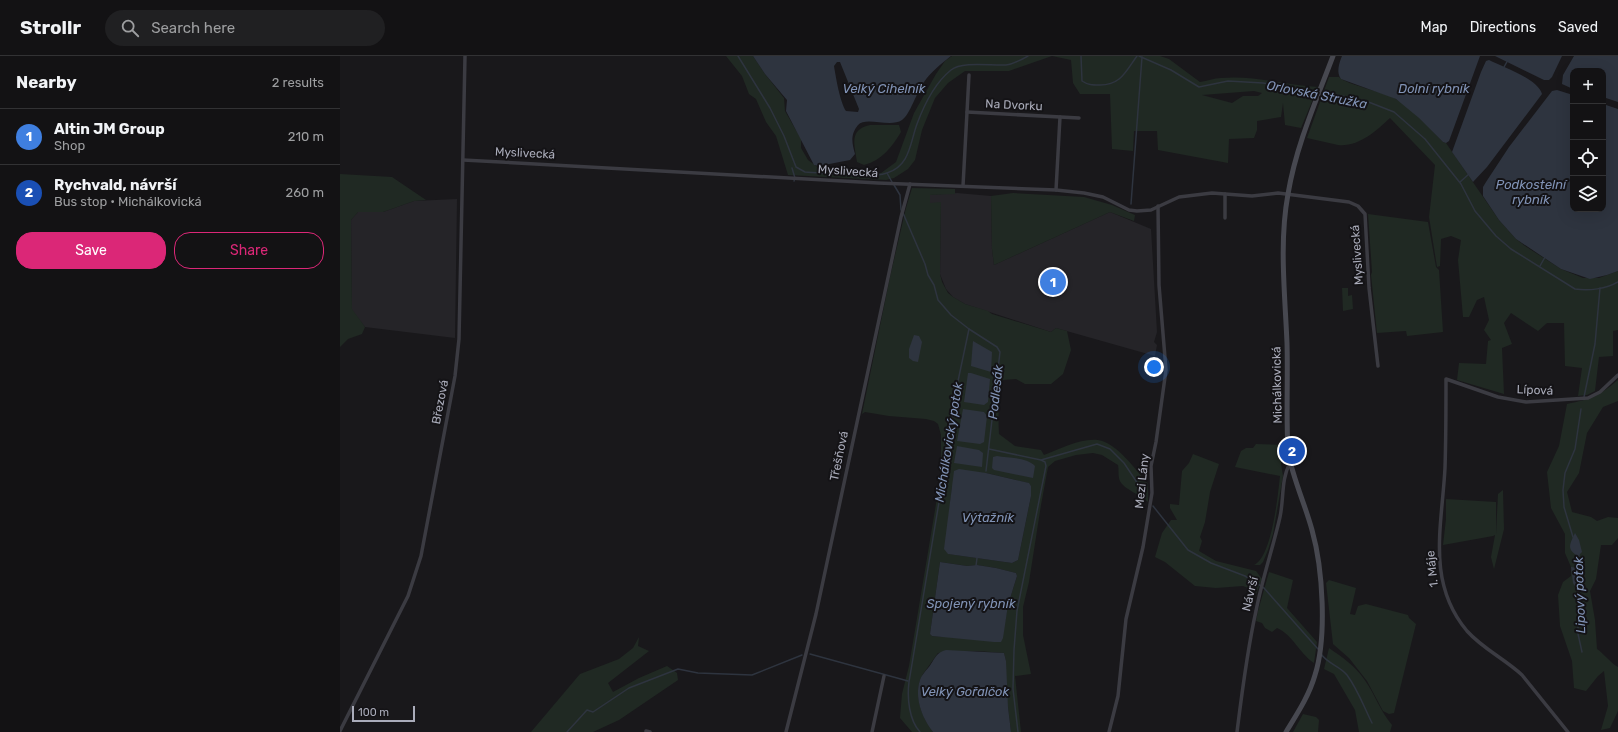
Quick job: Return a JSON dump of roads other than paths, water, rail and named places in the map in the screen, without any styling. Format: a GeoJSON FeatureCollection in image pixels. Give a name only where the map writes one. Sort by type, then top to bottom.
{"type":"FeatureCollection","features":[{"type":"Feature","properties":{"kind":"street","name":"Březová"},"geometry":{"type":"LineString","coordinates":[[340,731],[408,596],[421,556],[455,376],[459,340],[465,56]]}},
{"type":"Feature","properties":{"kind":"street","name":"Michálkovická"},"geometry":{"type":"LineString","coordinates":[[1286,732],[1308,694],[1314,680],[1320,655],[1322,635],[1321,586],[1316,546],[1290,463],[1288,444],[1288,378],[1284,243],[1288,195],[1297,153],[1333,56]]}},
{"type":"Feature","properties":{"kind":"street","name":"Na Dvorku"},"geometry":{"type":"LineString","coordinates":[[964,186],[969,75]]}},
{"type":"Feature","properties":{"kind":"street","name":"Na Dvorku"},"geometry":{"type":"LineString","coordinates":[[967,112],[1079,118]]}},
{"type":"Feature","properties":{"kind":"street","name":"Na Dvorku"},"geometry":{"type":"LineString","coordinates":[[1056,190],[1060,117]]}},
{"type":"Feature","properties":{"kind":"street","name":"Myslivecká"},"geometry":{"type":"LineString","coordinates":[[463,160],[897,184],[1056,190],[1103,197],[1129,210],[1137,211],[1151,210],[1179,197],[1212,193],[1252,196],[1278,193],[1349,202],[1358,206],[1365,214],[1369,288],[1378,366]]}},
{"type":"Feature","properties":{"kind":"street","name":"Třešňová"},"geometry":{"type":"LineString","coordinates":[[786,732],[816,614],[901,217],[910,184]]}},
{"type":"Feature","properties":{"kind":"street"},"geometry":{"type":"LineString","coordinates":[[1225,194],[1225,218]]}},
{"type":"Feature","properties":{"kind":"street","name":"Mezi Lány"},"geometry":{"type":"LineString","coordinates":[[1109,732],[1118,696],[1126,619],[1143,548],[1152,493],[1151,466],[1156,442],[1166,370],[1159,285],[1158,206]]}},
{"type":"Feature","properties":{"kind":"street","name":"Lípová"},"geometry":{"type":"LineString","coordinates":[[1446,379],[1498,397],[1526,402],[1588,398],[1600,392],[1618,375]]}},
{"type":"Feature","properties":{"kind":"street","name":"1. Máje"},"geometry":{"type":"LineString","coordinates":[[1446,379],[1445,466],[1440,562],[1446,597],[1455,614],[1467,631],[1478,642],[1522,675],[1568,732]]}},
{"type":"Feature","properties":{"kind":"street","name":"Návrší"},"geometry":{"type":"LineString","coordinates":[[1237,732],[1256,610],[1282,509],[1284,479],[1286,469],[1290,463]]}},
{"type":"Feature","properties":{"kind":"street"},"geometry":{"type":"LineString","coordinates":[[872,732],[884,676]]}},
{"type":"Feature","properties":{"kind":"water","name":"Velký Cihelník"},"geometry":{"type":"Polygon","coordinates":[[[753,56],[951,56],[936,68],[927,78],[921,86],[908,113],[902,120],[891,123],[867,122],[858,125],[853,136],[855,154],[850,160],[819,166],[814,165],[786,111],[787,100],[765,74],[753,56]],[[837,62],[834,66],[838,90],[842,102],[846,111],[858,112],[859,109],[840,62],[837,62]]]}},
{"type":"Feature","properties":{"kind":"water","name":"Dolní rybník"},"geometry":{"type":"Polygon","coordinates":[[[1342,56],[1480,56],[1449,141],[1446,143],[1443,142],[1419,118],[1396,99],[1341,79],[1338,71],[1342,56]]]}},
{"type":"Feature","properties":{"kind":"water"},"geometry":{"type":"Polygon","coordinates":[[[1495,56],[1562,56],[1552,77],[1549,80],[1544,80],[1495,56]]]}},
{"type":"Feature","properties":{"kind":"water"},"geometry":{"type":"Polygon","coordinates":[[[1574,56],[1618,56],[1618,102],[1606,98],[1606,68],[1570,68],[1570,88],[1562,84],[1563,75],[1574,56]]]}},
{"type":"Feature","properties":{"kind":"water"},"geometry":{"type":"Polygon","coordinates":[[[1489,60],[1527,78],[1534,83],[1542,94],[1487,167],[1473,182],[1452,152],[1481,72],[1486,61],[1489,60]]]}},
{"type":"Feature","properties":{"kind":"water","name":"Podkostelní rybník"},"geometry":{"type":"Polygon","coordinates":[[[1557,90],[1570,94],[1570,212],[1606,212],[1606,105],[1618,109],[1618,271],[1607,275],[1590,279],[1561,269],[1516,239],[1499,220],[1483,196],[1483,187],[1509,147],[1552,91],[1557,90]]]}},
{"type":"Feature","properties":{"kind":"water"},"geometry":{"type":"Polygon","coordinates":[[[914,335],[919,336],[922,342],[918,362],[909,358],[909,349],[914,335]]]}},
{"type":"Feature","properties":{"kind":"water"},"geometry":{"type":"Polygon","coordinates":[[[973,341],[992,352],[991,372],[971,366],[973,341]]]}},
{"type":"Feature","properties":{"kind":"water"},"geometry":{"type":"Polygon","coordinates":[[[968,373],[990,379],[988,402],[984,405],[964,402],[968,373]]]}},
{"type":"Feature","properties":{"kind":"water"},"geometry":{"type":"Polygon","coordinates":[[[963,409],[984,412],[987,416],[984,442],[980,444],[957,441],[963,409]]]}},
{"type":"Feature","properties":{"kind":"water"},"geometry":{"type":"Polygon","coordinates":[[[957,446],[979,450],[983,453],[982,467],[954,463],[957,446]]]}},
{"type":"Feature","properties":{"kind":"water"},"geometry":{"type":"Polygon","coordinates":[[[997,456],[1022,459],[1031,463],[1035,466],[1033,478],[994,470],[992,468],[993,457],[997,456]]]}},
{"type":"Feature","properties":{"kind":"water","name":"Výtažník"},"geometry":{"type":"Polygon","coordinates":[[[959,469],[986,473],[1029,483],[1031,486],[1031,496],[1018,560],[1012,563],[948,554],[944,549],[954,471],[959,469]]]}},
{"type":"Feature","properties":{"kind":"water"},"geometry":{"type":"Polygon","coordinates":[[[1575,533],[1579,540],[1582,552],[1578,556],[1570,549],[1575,533]]]}},
{"type":"Feature","properties":{"kind":"water","name":"Spojený rybník"},"geometry":{"type":"Polygon","coordinates":[[[940,562],[967,566],[977,565],[1016,573],[1017,576],[1008,605],[1003,638],[1001,642],[932,636],[930,634],[940,562]]]}},
{"type":"Feature","properties":{"kind":"water"},"geometry":{"type":"Polygon","coordinates":[[[1571,567],[1584,569],[1581,586],[1577,590],[1573,583],[1571,567]]]}},
{"type":"Feature","properties":{"kind":"water","name":"Velký Gořalčok"},"geometry":{"type":"Polygon","coordinates":[[[946,650],[1004,653],[1006,661],[1008,707],[1011,732],[933,732],[922,714],[918,687],[922,676],[935,657],[940,652],[946,650]]]}},
{"type":"Feature","properties":{"kind":"waterway","name":"Orlovská Stružka"},"geometry":{"type":"LineString","coordinates":[[738,56],[770,108],[784,136],[796,167],[805,172],[858,176],[887,173],[895,170],[900,165],[908,153],[923,109],[935,87],[951,70],[956,67],[977,64],[1009,64],[1017,62],[1028,56]]}},
{"type":"Feature","properties":{"kind":"waterway","name":"Orlovská Stružka"},"geometry":{"type":"LineString","coordinates":[[1081,56],[1082,81],[1100,85],[1113,83],[1118,80],[1126,72],[1137,56]]}},
{"type":"Feature","properties":{"kind":"waterway","name":"Orlovská Stružka"},"geometry":{"type":"LineString","coordinates":[[1139,56],[1171,70],[1199,87],[1228,81],[1263,83],[1366,101],[1394,112],[1425,139],[1461,184],[1475,211],[1496,236],[1511,249],[1575,289],[1597,289],[1618,282]]}},
{"type":"Feature","properties":{"kind":"waterway"},"geometry":{"type":"LineString","coordinates":[[1131,204],[1142,57]]}},
{"type":"Feature","properties":{"kind":"waterway"},"geometry":{"type":"LineString","coordinates":[[1504,67],[1508,60]]}},
{"type":"Feature","properties":{"kind":"waterway","name":"Michálkovický potok"},"geometry":{"type":"LineString","coordinates":[[792,168],[795,178],[794,181]]}},
{"type":"Feature","properties":{"kind":"waterway","name":"Michálkovický potok"},"geometry":{"type":"LineString","coordinates":[[887,173],[892,182]]}},
{"type":"Feature","properties":{"kind":"waterway"},"geometry":{"type":"LineString","coordinates":[[1460,182],[1469,174]]}},
{"type":"Feature","properties":{"kind":"waterway","name":"Michálkovický potok"},"geometry":{"type":"LineString","coordinates":[[894,185],[900,195],[901,210]]}},
{"type":"Feature","properties":{"kind":"waterway","name":"Michálkovický potok"},"geometry":{"type":"LineString","coordinates":[[903,213],[925,264],[928,275],[934,285],[938,300],[951,315],[969,329],[958,381],[958,394],[953,413],[909,682],[908,695],[911,715],[920,732]]}},
{"type":"Feature","properties":{"kind":"waterway"},"geometry":{"type":"LineString","coordinates":[[1540,266],[1545,257]]}},
{"type":"Feature","properties":{"kind":"waterway","name":"Lipový potok"},"geometry":{"type":"LineString","coordinates":[[1584,397],[1595,344],[1600,288]]}},
{"type":"Feature","properties":{"kind":"waterway","name":"Podlesák"},"geometry":{"type":"LineString","coordinates":[[969,329],[997,347],[1000,352],[986,471]]}},
{"type":"Feature","properties":{"kind":"waterway","name":"Lipový potok"},"geometry":{"type":"LineString","coordinates":[[1573,537],[1564,507],[1563,490],[1565,473],[1575,449],[1581,409]]}},
{"type":"Feature","properties":{"kind":"waterway"},"geometry":{"type":"LineString","coordinates":[[989,449],[1041,460],[1097,444],[1110,449],[1124,463],[1146,496]]}},
{"type":"Feature","properties":{"kind":"waterway"},"geometry":{"type":"LineString","coordinates":[[1018,732],[1013,689],[1017,611],[1046,466],[1045,462],[1041,460]]}},
{"type":"Feature","properties":{"kind":"waterway"},"geometry":{"type":"LineString","coordinates":[[1153,506],[1188,550],[1211,563],[1245,576],[1264,588],[1318,649]]}},
{"type":"Feature","properties":{"kind":"waterway","name":"Lipový potok"},"geometry":{"type":"LineString","coordinates":[[1578,568],[1579,554]]}},
{"type":"Feature","properties":{"kind":"waterway","name":"Podlesák"},"geometry":{"type":"LineString","coordinates":[[976,566],[977,558]]}},
{"type":"Feature","properties":{"kind":"waterway","name":"Lipový potok"},"geometry":{"type":"LineString","coordinates":[[1578,588],[1578,634],[1582,652]]}},
{"type":"Feature","properties":{"kind":"waterway"},"geometry":{"type":"LineString","coordinates":[[810,654],[908,681]]}},
{"type":"Feature","properties":{"kind":"waterway"},"geometry":{"type":"LineString","coordinates":[[1321,654],[1347,675],[1358,693],[1372,723]]}},
{"type":"Feature","properties":{"kind":"waterway"},"geometry":{"type":"LineString","coordinates":[[567,732],[587,710],[593,712],[629,688],[678,669],[698,673],[752,675],[802,655]]}},
{"type":"Feature","properties":{"kind":"place","name":"Altin JM Group"},"geometry":{"type":"Point","coordinates":[1053,282]}},
{"type":"Feature","properties":{"kind":"place","name":"Rychvald, návrší"},"geometry":{"type":"Point","coordinates":[1292,451]}}]}
